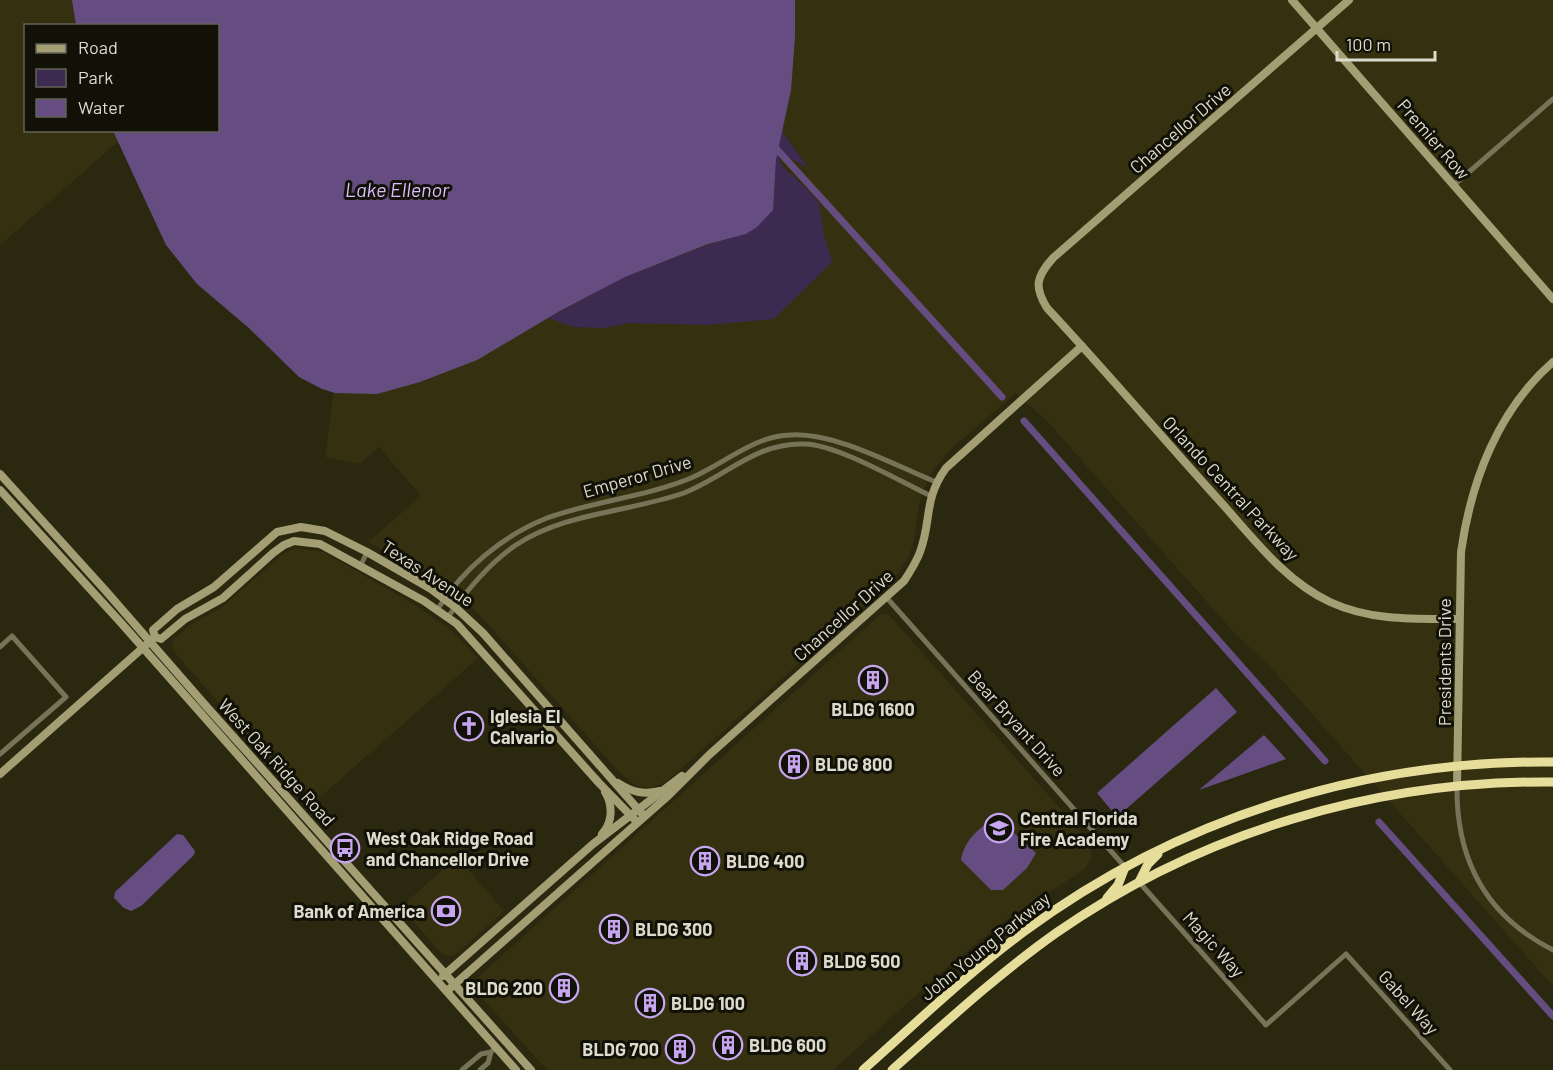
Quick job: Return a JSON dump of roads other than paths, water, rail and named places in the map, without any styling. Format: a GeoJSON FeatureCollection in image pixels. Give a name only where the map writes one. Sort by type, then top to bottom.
{"type":"FeatureCollection","features":[{"type":"Feature","properties":{"kind":"highway","name":"John Young Parkway"},"geometry":{"type":"LineString","coordinates":[[863,1070],[1000,950],[1070,900],[1125,867],[1163,848],[1225,821],[1302,795],[1394,774],[1458,766],[1553,762]]}},
{"type":"Feature","properties":{"kind":"highway","name":"John Young Parkway"},"geometry":{"type":"LineString","coordinates":[[892,1070],[1011,967],[1056,933],[1139,882],[1221,844],[1298,817],[1382,797],[1457,786],[1553,782]]}},
{"type":"Feature","properties":{"kind":"highway"},"geometry":{"type":"LineString","coordinates":[[1139,882],[1148,864],[1163,848]]}},
{"type":"Feature","properties":{"kind":"highway"},"geometry":{"type":"LineString","coordinates":[[1104,902],[1118,885],[1125,867]]}},
{"type":"Feature","properties":{"kind":"street","name":"Premier Row"},"geometry":{"type":"LineString","coordinates":[[1292,0],[1553,298]]}},
{"type":"Feature","properties":{"kind":"street","name":"Chancellor Drive"},"geometry":{"type":"LineString","coordinates":[[1038,284],[1042,271],[1053,258],[1349,0]]}},
{"type":"Feature","properties":{"kind":"street"},"geometry":{"type":"LineString","coordinates":[[1455,185],[1553,99]]}},
{"type":"Feature","properties":{"kind":"street","name":"Orlando Central Parkway"},"geometry":{"type":"LineString","coordinates":[[1038,284],[1040,295],[1047,308],[1274,560],[1303,586],[1329,601],[1358,612],[1386,618],[1459,620]]}},
{"type":"Feature","properties":{"kind":"street","name":"Chancellor Drive"},"geometry":{"type":"LineString","coordinates":[[447,991],[904,581],[921,551],[931,496],[936,482],[960,454],[1082,346]]}},
{"type":"Feature","properties":{"kind":"street","name":"Presidents Drive"},"geometry":{"type":"LineString","coordinates":[[1553,362],[1526,389],[1497,434],[1478,478],[1465,522],[1461,552],[1457,786],[1462,843],[1482,889],[1499,910],[1520,929],[1553,950]]}},
{"type":"Feature","properties":{"kind":"street","name":"Emperor Drive"},"geometry":{"type":"LineString","coordinates":[[437,610],[467,572],[484,556],[520,531],[548,518],[689,479],[773,437],[808,435],[828,439],[936,482]]}},
{"type":"Feature","properties":{"kind":"street","name":"Emperor Drive"},"geometry":{"type":"LineString","coordinates":[[448,617],[496,560],[534,535],[579,520],[680,494],[768,448],[807,444],[828,448],[931,496]]}},
{"type":"Feature","properties":{"kind":"street","name":"West Oak Ridge Road"},"geometry":{"type":"LineString","coordinates":[[0,474],[153,639],[291,800],[531,1070]]}},
{"type":"Feature","properties":{"kind":"street","name":"West Oak Ridge Road"},"geometry":{"type":"LineString","coordinates":[[0,490],[447,991],[494,1050],[516,1070]]}},
{"type":"Feature","properties":{"kind":"street","name":"Texas Avenue"},"geometry":{"type":"LineString","coordinates":[[153,639],[153,630],[177,609],[221,582],[277,532],[301,527],[325,531],[367,552],[445,598],[455,607],[483,633],[612,779],[638,809],[641,819]]}},
{"type":"Feature","properties":{"kind":"street"},"geometry":{"type":"LineString","coordinates":[[320,544],[325,531]]}},
{"type":"Feature","properties":{"kind":"street"},"geometry":{"type":"LineString","coordinates":[[43,537],[49,536],[73,563],[82,565]]}},
{"type":"Feature","properties":{"kind":"street","name":"Texas Avenue"},"geometry":{"type":"LineString","coordinates":[[0,774],[153,639],[161,639],[185,619],[208,608],[230,592],[273,553],[294,541],[320,544],[361,565],[448,617],[474,642],[599,783],[630,815],[641,819]]}},
{"type":"Feature","properties":{"kind":"street"},"geometry":{"type":"LineString","coordinates":[[264,543],[273,553]]}},
{"type":"Feature","properties":{"kind":"street"},"geometry":{"type":"LineString","coordinates":[[361,565],[367,552]]}},
{"type":"Feature","properties":{"kind":"street"},"geometry":{"type":"LineString","coordinates":[[221,582],[230,592]]}},
{"type":"Feature","properties":{"kind":"street","name":"Bear Bryant Drive"},"geometry":{"type":"LineString","coordinates":[[887,598],[1125,867]]}},
{"type":"Feature","properties":{"kind":"street"},"geometry":{"type":"LineString","coordinates":[[177,609],[185,619]]}},
{"type":"Feature","properties":{"kind":"street"},"geometry":{"type":"LineString","coordinates":[[474,642],[483,633]]}},
{"type":"Feature","properties":{"kind":"street"},"geometry":{"type":"LineString","coordinates":[[0,646],[12,636],[66,697],[0,754]]}},
{"type":"Feature","properties":{"kind":"street","name":"Chancellor Drive"},"geometry":{"type":"LineString","coordinates":[[438,981],[593,844],[709,754]]}},
{"type":"Feature","properties":{"kind":"street"},"geometry":{"type":"LineString","coordinates":[[612,779],[638,793],[651,793],[664,789]]}},
{"type":"Feature","properties":{"kind":"street"},"geometry":{"type":"LineString","coordinates":[[593,844],[606,829],[611,809],[607,796],[599,783]]}},
{"type":"Feature","properties":{"kind":"street"},"geometry":{"type":"LineString","coordinates":[[268,790],[274,789],[284,799],[291,800]]}},
{"type":"Feature","properties":{"kind":"street","name":"Magic Way"},"geometry":{"type":"LineString","coordinates":[[1139,882],[1266,1025],[1346,954]]}},
{"type":"Feature","properties":{"kind":"street","name":"Gabel Way"},"geometry":{"type":"LineString","coordinates":[[1346,954],[1450,1070]]}},
{"type":"Feature","properties":{"kind":"street"},"geometry":{"type":"LineString","coordinates":[[480,1070],[488,1063],[494,1050]]}},
{"type":"Feature","properties":{"kind":"street"},"geometry":{"type":"LineString","coordinates":[[462,1070],[481,1054],[494,1050],[504,1052],[522,1070]]}},
{"type":"Feature","properties":{"kind":"water","name":"Lake Ellenor"},"geometry":{"type":"Polygon","coordinates":[[[72,0],[795,0],[791,90],[776,160],[773,210],[757,227],[746,234],[708,244],[625,277],[558,312],[477,360],[420,382],[377,394],[335,393],[299,377],[250,329],[197,284],[166,245],[113,132],[219,132],[219,24],[76,24],[72,0]]]}},
{"type":"Feature","properties":{"kind":"water"},"geometry":{"type":"Polygon","coordinates":[[[1216,688],[1237,712],[1117,817],[1097,793],[1216,688]]]}},
{"type":"Feature","properties":{"kind":"water"},"geometry":{"type":"Polygon","coordinates":[[[1264,735],[1286,759],[1199,790],[1264,735]]]}},
{"type":"Feature","properties":{"kind":"water"},"geometry":{"type":"Polygon","coordinates":[[[997,818],[1036,853],[1027,868],[1003,890],[991,890],[961,860],[974,834],[997,818]]]}},
{"type":"Feature","properties":{"kind":"water"},"geometry":{"type":"Polygon","coordinates":[[[177,834],[183,835],[195,851],[194,855],[141,906],[131,911],[124,908],[114,898],[115,892],[177,834]]]}},
{"type":"Feature","properties":{"kind":"waterway"},"geometry":{"type":"LineString","coordinates":[[773,145],[1002,397]]}},
{"type":"Feature","properties":{"kind":"waterway"},"geometry":{"type":"LineString","coordinates":[[1024,421],[1325,761]]}},
{"type":"Feature","properties":{"kind":"waterway"},"geometry":{"type":"LineString","coordinates":[[1379,822],[1553,1016]]}},
{"type":"Feature","properties":{"kind":"place","name":"BLDG 1600"},"geometry":{"type":"Point","coordinates":[873,680]}},
{"type":"Feature","properties":{"kind":"place","name":"Iglesia El Calvario"},"geometry":{"type":"Point","coordinates":[469,726]}},
{"type":"Feature","properties":{"kind":"place","name":"BLDG 800"},"geometry":{"type":"Point","coordinates":[794,764]}},
{"type":"Feature","properties":{"kind":"place","name":"Central Florida Fire Academy"},"geometry":{"type":"Point","coordinates":[999,828]}},
{"type":"Feature","properties":{"kind":"place","name":"West Oak Ridge Road and Chancellor Drive"},"geometry":{"type":"Point","coordinates":[345,848]}},
{"type":"Feature","properties":{"kind":"place","name":"BLDG 400"},"geometry":{"type":"Point","coordinates":[705,861]}},
{"type":"Feature","properties":{"kind":"place","name":"Bank of America"},"geometry":{"type":"Point","coordinates":[446,911]}},
{"type":"Feature","properties":{"kind":"place","name":"BLDG 300"},"geometry":{"type":"Point","coordinates":[614,929]}},
{"type":"Feature","properties":{"kind":"place","name":"BLDG 500"},"geometry":{"type":"Point","coordinates":[802,961]}},
{"type":"Feature","properties":{"kind":"place","name":"BLDG 200"},"geometry":{"type":"Point","coordinates":[564,988]}},
{"type":"Feature","properties":{"kind":"place","name":"BLDG 100"},"geometry":{"type":"Point","coordinates":[650,1003]}},
{"type":"Feature","properties":{"kind":"place","name":"BLDG 600"},"geometry":{"type":"Point","coordinates":[728,1045]}},
{"type":"Feature","properties":{"kind":"place","name":"BLDG 700"},"geometry":{"type":"Point","coordinates":[680,1049]}}]}
